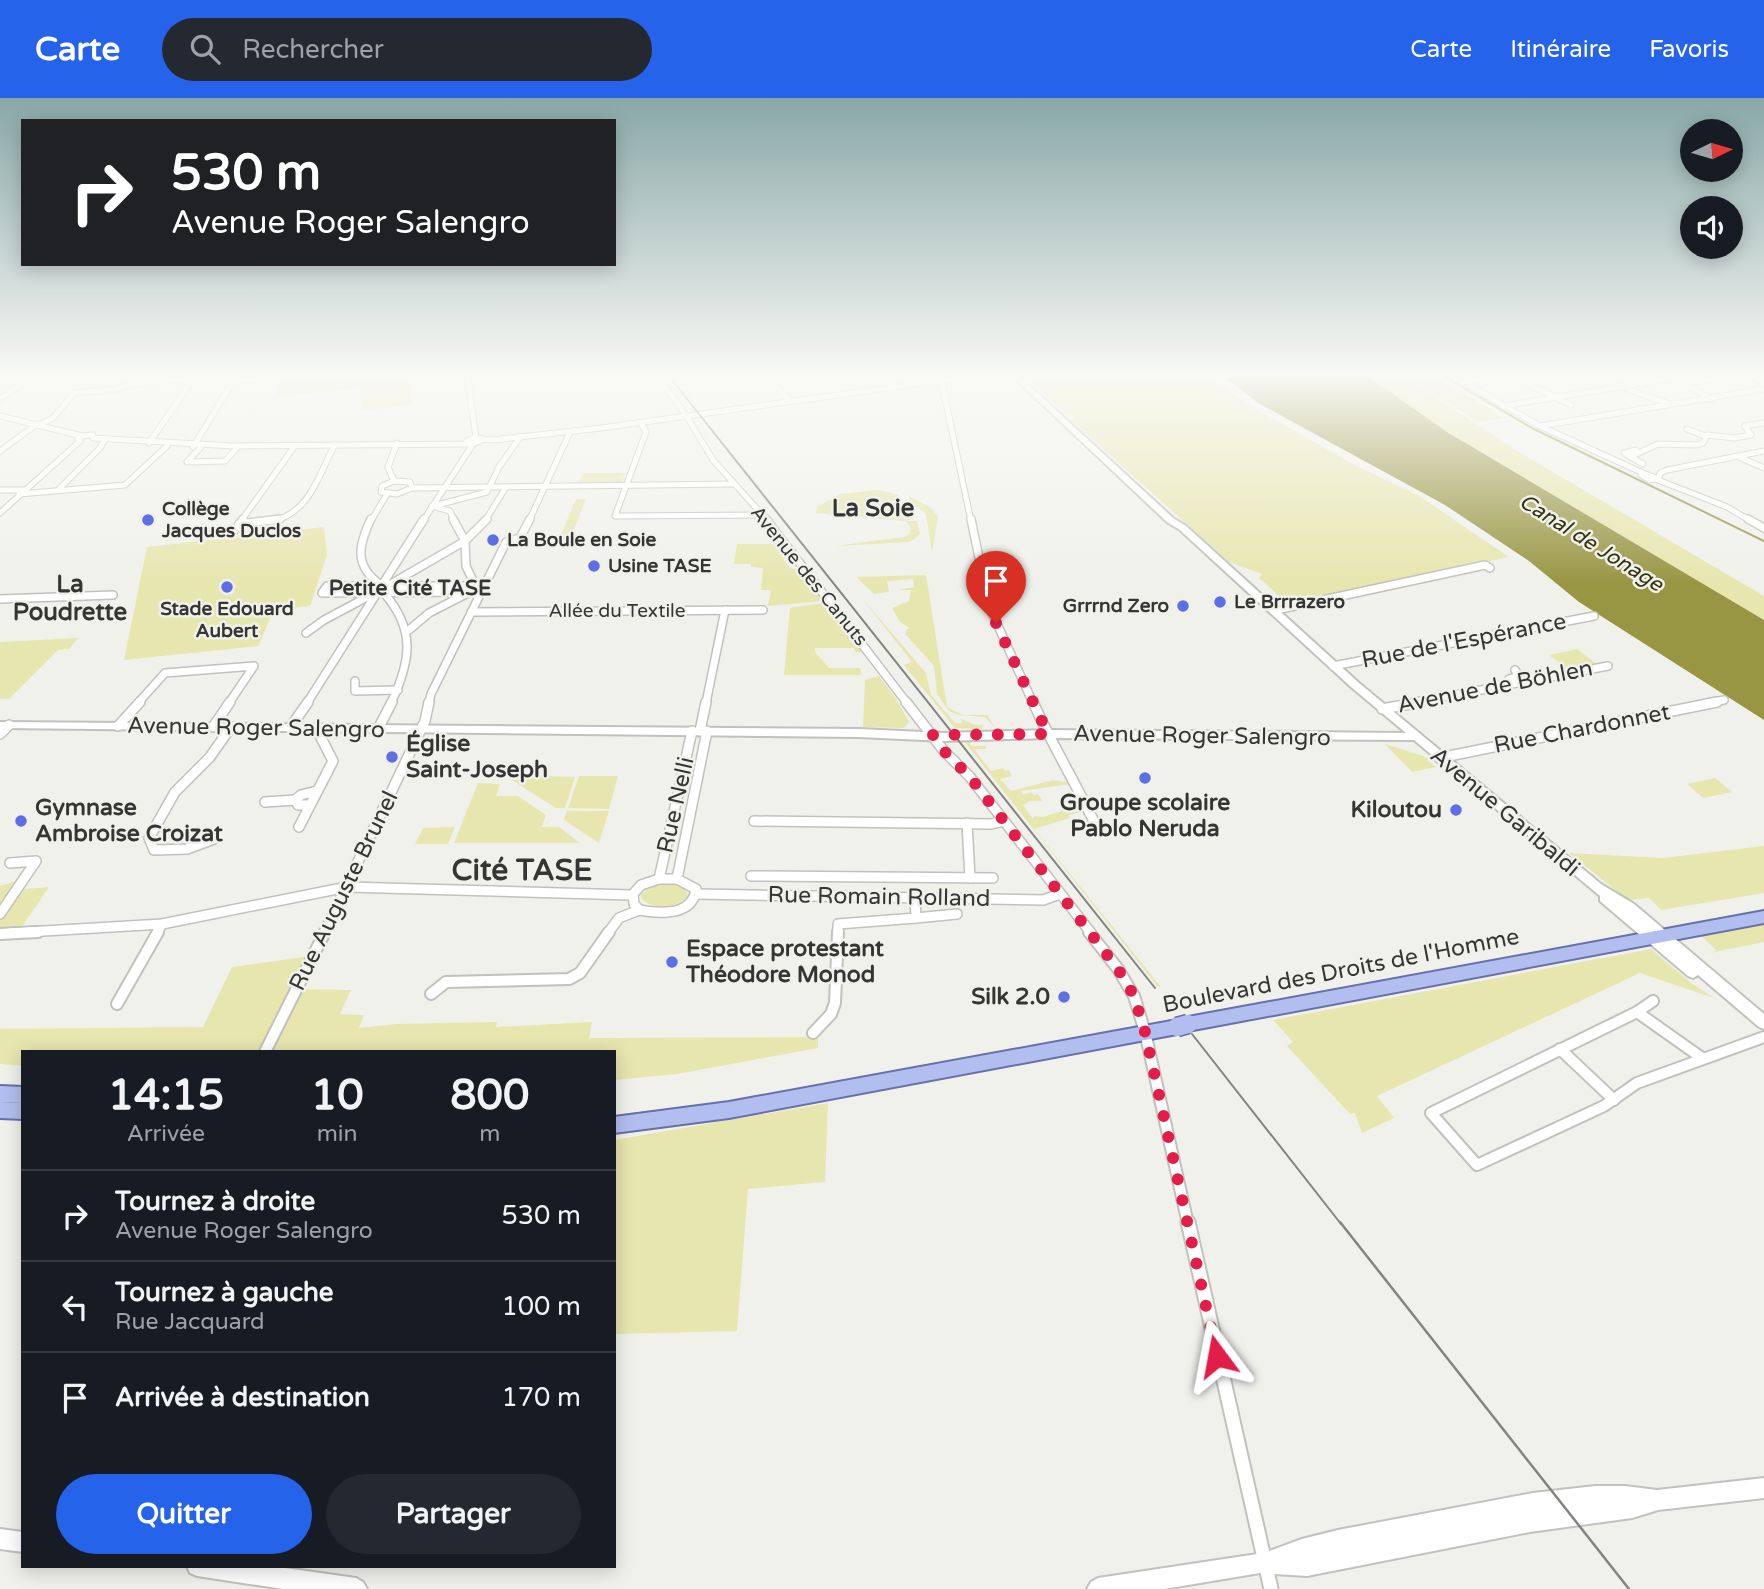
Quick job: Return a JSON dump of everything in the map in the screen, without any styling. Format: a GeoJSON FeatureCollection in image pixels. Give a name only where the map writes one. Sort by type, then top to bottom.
{"type":"FeatureCollection","features":[{"type":"Feature","properties":{"kind":"main road","name":"Avenue de Böhlen"},"geometry":{"type":"LineString","coordinates":[[1333,666],[1414,737]]}},
{"type":"Feature","properties":{"kind":"main road","name":"Boulevard des Droits de l'Homme"},"geometry":{"type":"LineString","coordinates":[[616,1125],[729,1110],[1764,917]]}},
{"type":"Feature","properties":{"kind":"main road"},"geometry":{"type":"LineString","coordinates":[[0,1094],[21,1095]]}},
{"type":"Feature","properties":{"kind":"main road"},"geometry":{"type":"LineString","coordinates":[[0,1110],[21,1111]]}},
{"type":"Feature","properties":{"kind":"street"},"geometry":{"type":"LineString","coordinates":[[0,513],[75,445]]}},
{"type":"Feature","properties":{"kind":"street"},"geometry":{"type":"LineString","coordinates":[[59,489],[102,445]]}},
{"type":"Feature","properties":{"kind":"street"},"geometry":{"type":"LineString","coordinates":[[165,445],[237,448],[364,445]]}},
{"type":"Feature","properties":{"kind":"street"},"geometry":{"type":"LineString","coordinates":[[0,490],[22,492],[125,485],[158,452],[169,445]]}},
{"type":"Feature","properties":{"kind":"street"},"geometry":{"type":"LineString","coordinates":[[394,481],[387,472],[386,464],[396,445]]}},
{"type":"Feature","properties":{"kind":"street"},"geometry":{"type":"LineString","coordinates":[[290,728],[383,589],[472,445]]}},
{"type":"Feature","properties":{"kind":"street"},"geometry":{"type":"LineString","coordinates":[[432,506],[476,496],[492,487],[495,475],[515,445]]}},
{"type":"Feature","properties":{"kind":"street"},"geometry":{"type":"LineString","coordinates":[[544,487],[564,445]]}},
{"type":"Feature","properties":{"kind":"street"},"geometry":{"type":"LineString","coordinates":[[641,445],[615,516],[762,515]]}},
{"type":"Feature","properties":{"kind":"street","name":"Avenue des Canuts"},"geometry":{"type":"LineString","coordinates":[[704,445],[713,460],[762,515],[933,735],[1004,821],[1124,976],[1134,996],[1145,1032],[1272,1589]]}},
{"type":"Feature","properties":{"kind":"street"},"geometry":{"type":"LineString","coordinates":[[952,445],[989,607],[1048,734],[1074,778],[1097,828]]}},
{"type":"Feature","properties":{"kind":"street","name":"Avenue de Böhlen"},"geometry":{"type":"LineString","coordinates":[[1089,445],[1170,520],[1183,528],[1273,608],[1333,666]]}},
{"type":"Feature","properties":{"kind":"street"},"geometry":{"type":"LineString","coordinates":[[1581,445],[1643,473],[1641,475],[1646,479],[1658,479],[1727,508],[1764,528]]}},
{"type":"Feature","properties":{"kind":"street"},"geometry":{"type":"LineString","coordinates":[[1643,464],[1630,457],[1657,445]]}},
{"type":"Feature","properties":{"kind":"street"},"geometry":{"type":"LineString","coordinates":[[1681,445],[1699,445]]}},
{"type":"Feature","properties":{"kind":"street"},"geometry":{"type":"LineString","coordinates":[[239,524],[278,520],[293,515],[302,505],[334,446]]}},
{"type":"Feature","properties":{"kind":"street"},"geometry":{"type":"LineString","coordinates":[[201,447],[187,462],[225,461],[237,448]]}},
{"type":"Feature","properties":{"kind":"street"},"geometry":{"type":"LineString","coordinates":[[234,531],[294,447]]}},
{"type":"Feature","properties":{"kind":"street"},"geometry":{"type":"LineString","coordinates":[[1658,479],[1660,472],[1667,470],[1764,451]]}},
{"type":"Feature","properties":{"kind":"street"},"geometry":{"type":"LineString","coordinates":[[1737,456],[1764,468]]}},
{"type":"Feature","properties":{"kind":"street"},"geometry":{"type":"LineString","coordinates":[[412,488],[410,481],[394,481],[380,488],[381,492],[387,494],[402,493],[412,488],[444,487],[733,484]]}},
{"type":"Feature","properties":{"kind":"street"},"geometry":{"type":"LineString","coordinates":[[306,633],[324,620],[465,541],[491,515],[506,487]]}},
{"type":"Feature","properties":{"kind":"street","name":"Rue Auguste Brunel"},"geometry":{"type":"LineString","coordinates":[[266,1050],[421,730],[431,694],[471,612],[506,542],[523,535],[544,487]]}},
{"type":"Feature","properties":{"kind":"street"},"geometry":{"type":"LineString","coordinates":[[378,729],[398,690],[406,662],[409,630],[397,607],[383,589],[368,577],[363,568],[360,549],[367,523],[387,494]]}},
{"type":"Feature","properties":{"kind":"street"},"geometry":{"type":"LineString","coordinates":[[432,506],[450,511],[458,532],[465,541],[466,566],[472,589]]}},
{"type":"Feature","properties":{"kind":"street","name":"Avenue de Böhlen"},"geometry":{"type":"LineString","coordinates":[[1170,520],[1175,528],[1252,598],[1288,623]]}},
{"type":"Feature","properties":{"kind":"street"},"geometry":{"type":"LineString","coordinates":[[1273,608],[1485,565],[1490,568]]}},
{"type":"Feature","properties":{"kind":"street"},"geometry":{"type":"LineString","coordinates":[[383,589],[322,593],[327,586],[483,589]]}},
{"type":"Feature","properties":{"kind":"street"},"geometry":{"type":"LineString","coordinates":[[409,630],[429,613],[472,589]]}},
{"type":"Feature","properties":{"kind":"street"},"geometry":{"type":"LineString","coordinates":[[0,599],[113,595]]}},
{"type":"Feature","properties":{"kind":"street","name":"Avenue de Böhlen"},"geometry":{"type":"LineString","coordinates":[[1252,598],[1273,608]]}},
{"type":"Feature","properties":{"kind":"street"},"geometry":{"type":"LineString","coordinates":[[700,731],[725,610]]}},
{"type":"Feature","properties":{"kind":"street","name":"Allée du Textile"},"geometry":{"type":"LineString","coordinates":[[471,612],[763,610]]}},
{"type":"Feature","properties":{"kind":"street","name":"Rue de l'Espérance"},"geometry":{"type":"LineString","coordinates":[[1333,666],[1594,616]]}},
{"type":"Feature","properties":{"kind":"street"},"geometry":{"type":"LineString","coordinates":[[118,726],[165,673],[254,666],[213,727]]}},
{"type":"Feature","properties":{"kind":"street","name":"Avenue de Böhlen"},"geometry":{"type":"LineString","coordinates":[[1380,707],[1608,666]]}},
{"type":"Feature","properties":{"kind":"street"},"geometry":{"type":"LineString","coordinates":[[1380,707],[1515,678],[1520,674],[1515,670]]}},
{"type":"Feature","properties":{"kind":"street"},"geometry":{"type":"LineString","coordinates":[[355,681],[355,691],[398,690]]}},
{"type":"Feature","properties":{"kind":"street","name":"Rue Chardonnet"},"geometry":{"type":"LineString","coordinates":[[1439,758],[1724,700]]}},
{"type":"Feature","properties":{"kind":"street"},"geometry":{"type":"LineString","coordinates":[[0,734],[5,725]]}},
{"type":"Feature","properties":{"kind":"street","name":"Avenue Roger Salengro"},"geometry":{"type":"LineString","coordinates":[[5,725],[700,731],[944,737],[1048,734],[1414,737]]}},
{"type":"Feature","properties":{"kind":"street"},"geometry":{"type":"LineString","coordinates":[[214,839],[187,849],[154,850],[149,838],[175,792],[210,757],[231,727]]}},
{"type":"Feature","properties":{"kind":"street"},"geometry":{"type":"LineString","coordinates":[[299,827],[333,757],[324,748],[316,728]]}},
{"type":"Feature","properties":{"kind":"street","name":"Rue Nelli"},"geometry":{"type":"LineString","coordinates":[[659,878],[700,731]]}},
{"type":"Feature","properties":{"kind":"street","name":"Rue Nelli"},"geometry":{"type":"LineString","coordinates":[[677,879],[700,731]]}},
{"type":"Feature","properties":{"kind":"street","name":"Avenue Garibaldi"},"geometry":{"type":"LineString","coordinates":[[1414,737],[1596,887],[1607,901],[1658,937],[1731,1004],[1764,1025]]}},
{"type":"Feature","properties":{"kind":"street"},"geometry":{"type":"LineString","coordinates":[[265,802],[295,800],[301,794],[317,791]]}},
{"type":"Feature","properties":{"kind":"street"},"geometry":{"type":"LineString","coordinates":[[295,800],[298,805],[310,805]]}},
{"type":"Feature","properties":{"kind":"street"},"geometry":{"type":"LineString","coordinates":[[754,821],[991,824],[1004,821]]}},
{"type":"Feature","properties":{"kind":"street"},"geometry":{"type":"LineString","coordinates":[[967,823],[970,878]]}},
{"type":"Feature","properties":{"kind":"street"},"geometry":{"type":"LineString","coordinates":[[0,914],[36,861],[9,863]]}},
{"type":"Feature","properties":{"kind":"street","name":"Rue Romain Rolland"},"geometry":{"type":"LineString","coordinates":[[751,876],[993,878]]}},
{"type":"Feature","properties":{"kind":"street"},"geometry":{"type":"LineString","coordinates":[[0,934],[162,924],[347,887],[631,895],[640,885],[659,878],[677,879],[691,885],[697,894],[684,908],[675,912],[639,910],[619,918],[580,973],[569,979],[446,982],[431,994]]}},
{"type":"Feature","properties":{"kind":"street","name":"Rue Romain Rolland"},"geometry":{"type":"LineString","coordinates":[[697,894],[1043,900],[1060,894]]}},
{"type":"Feature","properties":{"kind":"street"},"geometry":{"type":"LineString","coordinates":[[631,895],[632,902],[639,910]]}},
{"type":"Feature","properties":{"kind":"street"},"geometry":{"type":"LineString","coordinates":[[915,897],[916,918]]}},
{"type":"Feature","properties":{"kind":"street"},"geometry":{"type":"LineString","coordinates":[[813,1033],[827,1020],[835,1003],[838,924],[957,914]]}},
{"type":"Feature","properties":{"kind":"street"},"geometry":{"type":"LineString","coordinates":[[117,1004],[162,924]]}},
{"type":"Feature","properties":{"kind":"street"},"geometry":{"type":"LineString","coordinates":[[1653,1001],[1637,1012],[1431,1113],[1477,1165],[1604,1106],[1637,1083],[1764,1037]]}},
{"type":"Feature","properties":{"kind":"street"},"geometry":{"type":"LineString","coordinates":[[1637,1012],[1702,1058]]}},
{"type":"Feature","properties":{"kind":"street"},"geometry":{"type":"LineString","coordinates":[[1560,1049],[1614,1100]]}},
{"type":"Feature","properties":{"kind":"street"},"geometry":{"type":"LineString","coordinates":[[1098,1589],[1265,1563],[1307,1566],[1526,1514],[1632,1508],[1658,1500],[1764,1488]]}},
{"type":"Feature","properties":{"kind":"street"},"geometry":{"type":"LineString","coordinates":[[0,1539],[21,1542]]}},
{"type":"Feature","properties":{"kind":"street"},"geometry":{"type":"LineString","coordinates":[[204,1568],[246,1581],[356,1589]]}},
{"type":"Feature","properties":{"kind":"green space"},"geometry":{"type":"Polygon","coordinates":[[[1098,445],[1319,445],[1419,496],[1509,557],[1278,606],[1277,594],[1259,578],[1262,574],[1229,562],[1098,445]]]}},
{"type":"Feature","properties":{"kind":"green space"},"geometry":{"type":"Polygon","coordinates":[[[1468,445],[1508,445],[1764,596],[1764,620],[1468,445]]]}},
{"type":"Feature","properties":{"kind":"green space"},"geometry":{"type":"Polygon","coordinates":[[[584,473],[626,473],[621,484],[578,484],[584,473]]]}},
{"type":"Feature","properties":{"kind":"green space"},"geometry":{"type":"Polygon","coordinates":[[[878,490],[899,495],[900,506],[915,518],[904,521],[816,513],[817,507],[840,494],[878,490]]]}},
{"type":"Feature","properties":{"kind":"green space"},"geometry":{"type":"Polygon","coordinates":[[[909,496],[930,507],[938,517],[932,552],[926,514],[910,501],[909,496]]]}},
{"type":"Feature","properties":{"kind":"green space"},"geometry":{"type":"Polygon","coordinates":[[[576,499],[586,499],[569,542],[558,542],[576,499]]]}},
{"type":"Feature","properties":{"kind":"green space"},"geometry":{"type":"Polygon","coordinates":[[[905,521],[917,521],[920,534],[910,542],[835,546],[904,537],[910,533],[910,526],[905,521]]]}},
{"type":"Feature","properties":{"kind":"green space","name":"Stade Edouard Aubert"},"geometry":{"type":"Polygon","coordinates":[[[324,527],[327,555],[310,606],[274,610],[258,646],[124,660],[147,547],[324,527]]]}},
{"type":"Feature","properties":{"kind":"green space"},"geometry":{"type":"Polygon","coordinates":[[[737,544],[773,544],[790,568],[799,570],[823,601],[768,606],[771,590],[761,590],[763,568],[751,567],[751,564],[734,564],[737,544]]]}},
{"type":"Feature","properties":{"kind":"green space"},"geometry":{"type":"Polygon","coordinates":[[[926,575],[947,707],[962,715],[987,715],[996,729],[985,717],[959,715],[949,711],[937,694],[934,666],[906,635],[906,630],[910,628],[900,622],[892,608],[909,601],[911,590],[898,590],[914,587],[913,579],[887,581],[889,592],[874,594],[856,577],[926,575]]]}},
{"type":"Feature","properties":{"kind":"green space"},"geometry":{"type":"Polygon","coordinates":[[[862,598],[926,673],[931,695],[955,723],[962,723],[961,719],[975,725],[983,725],[982,729],[955,728],[904,665],[912,662],[862,598]]]}},
{"type":"Feature","properties":{"kind":"green space"},"geometry":{"type":"Polygon","coordinates":[[[824,603],[862,652],[856,652],[853,648],[815,648],[815,652],[829,668],[860,668],[862,675],[784,675],[790,608],[824,603]]]}},
{"type":"Feature","properties":{"kind":"green space"},"geometry":{"type":"Polygon","coordinates":[[[78,638],[69,649],[58,650],[9,699],[0,699],[0,642],[78,638]]]}},
{"type":"Feature","properties":{"kind":"green space"},"geometry":{"type":"Polygon","coordinates":[[[1577,649],[1598,665],[1569,670],[1549,655],[1577,649]]]}},
{"type":"Feature","properties":{"kind":"green space"},"geometry":{"type":"Polygon","coordinates":[[[879,676],[909,722],[904,728],[863,727],[865,680],[879,676]]]}},
{"type":"Feature","properties":{"kind":"green space"},"geometry":{"type":"Polygon","coordinates":[[[964,741],[970,741],[971,746],[986,746],[986,749],[974,749],[991,771],[1003,768],[1005,771],[1009,770],[1012,776],[1000,779],[1011,791],[1053,780],[1066,782],[1067,777],[1071,784],[1021,791],[1023,795],[1031,792],[1038,794],[1042,801],[1030,801],[1023,805],[1033,819],[1034,816],[1043,817],[1071,808],[1087,811],[1034,829],[1161,987],[1158,987],[964,741]]]}},
{"type":"Feature","properties":{"kind":"green space"},"geometry":{"type":"Polygon","coordinates":[[[1385,744],[1423,756],[1436,767],[1412,772],[1385,744]]]}},
{"type":"Feature","properties":{"kind":"green space"},"geometry":{"type":"Polygon","coordinates":[[[504,775],[575,777],[565,808],[556,808],[504,775]]]}},
{"type":"Feature","properties":{"kind":"green space"},"geometry":{"type":"Polygon","coordinates":[[[579,776],[618,776],[609,809],[568,808],[579,776]]]}},
{"type":"Feature","properties":{"kind":"green space"},"geometry":{"type":"Polygon","coordinates":[[[1715,778],[1732,792],[1703,798],[1687,784],[1715,778]]]}},
{"type":"Feature","properties":{"kind":"green space"},"geometry":{"type":"Polygon","coordinates":[[[478,783],[500,784],[496,796],[518,796],[546,815],[542,827],[559,827],[580,843],[454,843],[478,783]]]}},
{"type":"Feature","properties":{"kind":"green space"},"geometry":{"type":"Polygon","coordinates":[[[567,811],[609,811],[599,843],[564,820],[567,811]]]}},
{"type":"Feature","properties":{"kind":"green space"},"geometry":{"type":"Polygon","coordinates":[[[455,827],[448,844],[415,844],[423,828],[455,827]]]}},
{"type":"Feature","properties":{"kind":"green space"},"geometry":{"type":"Polygon","coordinates":[[[1764,846],[1764,893],[1661,910],[1649,898],[1628,900],[1569,853],[1663,858],[1764,846]]]}},
{"type":"Feature","properties":{"kind":"green space"},"geometry":{"type":"Polygon","coordinates":[[[19,880],[13,890],[49,887],[21,928],[0,930],[0,886],[19,880]]]}},
{"type":"Feature","properties":{"kind":"green space"},"geometry":{"type":"Polygon","coordinates":[[[671,883],[685,887],[688,897],[677,904],[664,906],[652,905],[641,898],[641,894],[655,885],[671,883]]]}},
{"type":"Feature","properties":{"kind":"green space"},"geometry":{"type":"Polygon","coordinates":[[[1764,920],[1764,942],[1700,955],[1717,951],[1698,933],[1764,920]]]}},
{"type":"Feature","properties":{"kind":"green space"},"geometry":{"type":"Polygon","coordinates":[[[1651,949],[1691,983],[1714,998],[1640,973],[1377,1096],[1394,1118],[1362,1133],[1355,1113],[1350,1114],[1287,1046],[1293,1042],[1273,1020],[1651,949]]]}},
{"type":"Feature","properties":{"kind":"green space"},"geometry":{"type":"Polygon","coordinates":[[[311,956],[296,989],[351,990],[340,1014],[364,1015],[359,1028],[396,1024],[497,1022],[496,1027],[592,1022],[589,1038],[818,1037],[818,1048],[677,1074],[616,1080],[616,1050],[21,1050],[21,1066],[0,1064],[0,1029],[203,1027],[232,967],[311,956]]]}},
{"type":"Feature","properties":{"kind":"green space"},"geometry":{"type":"Polygon","coordinates":[[[828,1103],[825,1182],[748,1189],[737,1331],[616,1334],[616,1140],[828,1103]]]}},
{"type":"Feature","properties":{"kind":"water","name":"Canal de Jonage"},"geometry":{"type":"Polygon","coordinates":[[[1334,445],[1468,445],[1764,620],[1764,720],[1579,602],[1529,561],[1445,505],[1334,445]]]}},
{"type":"Feature","properties":{"kind":"waterway"},"geometry":{"type":"LineString","coordinates":[[1566,445],[1764,541]]}},
{"type":"Feature","properties":{"kind":"tram line"},"geometry":{"type":"LineString","coordinates":[[723,445],[1155,988]]}},
{"type":"Feature","properties":{"kind":"tram line"},"geometry":{"type":"LineString","coordinates":[[1192,1034],[1341,1224]]}},
{"type":"Feature","properties":{"kind":"tram line"},"geometry":{"type":"LineString","coordinates":[[1340,1222],[1629,1589]]}},
{"type":"Feature","properties":{"kind":"place","name":"Collège Jacques Duclos"},"geometry":{"type":"Point","coordinates":[148,520]}},
{"type":"Feature","properties":{"kind":"place","name":"La Boule en Soie"},"geometry":{"type":"Point","coordinates":[493,540]}},
{"type":"Feature","properties":{"kind":"place","name":"Usine TASE"},"geometry":{"type":"Point","coordinates":[594,566]}},
{"type":"Feature","properties":{"kind":"place","name":"Stade Edouard Aubert"},"geometry":{"type":"Point","coordinates":[227,587]}},
{"type":"Feature","properties":{"kind":"place","name":"Le Brrrazero"},"geometry":{"type":"Point","coordinates":[1220,602]}},
{"type":"Feature","properties":{"kind":"place","name":"Grrrnd Zero"},"geometry":{"type":"Point","coordinates":[1183,606]}},
{"type":"Feature","properties":{"kind":"place","name":"Église Saint-Joseph"},"geometry":{"type":"Point","coordinates":[392,757]}},
{"type":"Feature","properties":{"kind":"place","name":"Groupe scolaire Pablo Neruda"},"geometry":{"type":"Point","coordinates":[1145,778]}},
{"type":"Feature","properties":{"kind":"place","name":"Kiloutou"},"geometry":{"type":"Point","coordinates":[1456,810]}},
{"type":"Feature","properties":{"kind":"place","name":"Gymnase Ambroise Croizat"},"geometry":{"type":"Point","coordinates":[21,821]}},
{"type":"Feature","properties":{"kind":"place","name":"Espace protestant Théodore Monod"},"geometry":{"type":"Point","coordinates":[672,962]}},
{"type":"Feature","properties":{"kind":"place","name":"Silk 2.0"},"geometry":{"type":"Point","coordinates":[1064,997]}},
{"type":"Feature","properties":{"kind":"district","name":"La Soie"},"geometry":{"type":"Point","coordinates":[873,508]}},
{"type":"Feature","properties":{"kind":"district","name":"Petite Cité TASE"},"geometry":{"type":"Point","coordinates":[410,588]}},
{"type":"Feature","properties":{"kind":"district","name":"La Poudrette"},"geometry":{"type":"Point","coordinates":[70,598]}},
{"type":"Feature","properties":{"kind":"district","name":"Cité TASE"},"geometry":{"type":"Point","coordinates":[522,870]}},
{"type":"Feature","properties":{"kind":"route"},"geometry":{"type":"LineString","coordinates":[[996,623],[1048,734],[933,735],[944,751],[970,777],[1124,976],[1134,996],[1145,1032],[1217,1356]]}}]}
